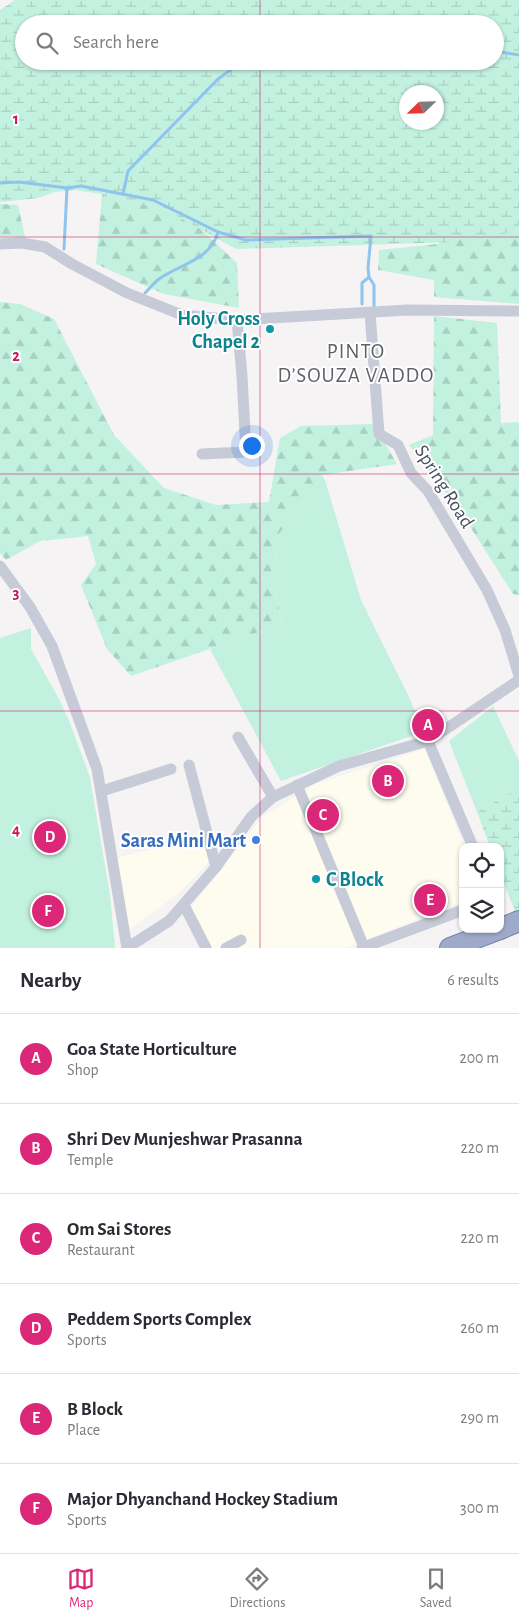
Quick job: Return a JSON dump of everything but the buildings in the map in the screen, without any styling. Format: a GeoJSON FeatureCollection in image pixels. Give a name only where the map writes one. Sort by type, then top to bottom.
{"type":"FeatureCollection","features":[{"type":"Feature","properties":{"kind":"highway"},"geometry":{"type":"LineString","coordinates":[[450,948],[487,933]]}},
{"type":"Feature","properties":{"kind":"street"},"geometry":{"type":"LineString","coordinates":[[0,244],[22,243],[45,247],[127,293],[182,316],[237,320],[408,310],[519,312]]}},
{"type":"Feature","properties":{"kind":"street","name":"Spring Road"},"geometry":{"type":"LineString","coordinates":[[368,312],[379,434],[398,445],[411,473],[428,491],[487,590],[505,630],[519,678]]}},
{"type":"Feature","properties":{"kind":"street"},"geometry":{"type":"LineString","coordinates":[[202,454],[246,452],[237,320]]}},
{"type":"Feature","properties":{"kind":"street"},"geometry":{"type":"LineString","coordinates":[[0,566],[30,607],[52,646],[97,769],[127,948],[169,921],[216,867],[251,817],[273,797],[339,766],[428,741],[519,678]]}},
{"type":"Feature","properties":{"kind":"street"},"geometry":{"type":"LineString","coordinates":[[238,736],[273,797]]}},
{"type":"Feature","properties":{"kind":"street"},"geometry":{"type":"LineString","coordinates":[[428,741],[471,843]]}},
{"type":"Feature","properties":{"kind":"street"},"geometry":{"type":"LineString","coordinates":[[189,765],[216,867]]}},
{"type":"Feature","properties":{"kind":"street"},"geometry":{"type":"LineString","coordinates":[[102,791],[171,769]]}},
{"type":"Feature","properties":{"kind":"street"},"geometry":{"type":"LineString","coordinates":[[297,785],[363,948],[459,912]]}},
{"type":"Feature","properties":{"kind":"street"},"geometry":{"type":"LineString","coordinates":[[184,905],[206,948]]}},
{"type":"Feature","properties":{"kind":"street"},"geometry":{"type":"LineString","coordinates":[[226,948],[241,940]]}},
{"type":"Feature","properties":{"kind":"shaded area"},"geometry":{"type":"Polygon","coordinates":[[[425,749],[462,843],[459,843],[459,903],[345,948],[213,948],[189,910],[262,817],[315,784],[425,749]]]}},
{"type":"Feature","properties":{"kind":"shaded area"},"geometry":{"type":"Polygon","coordinates":[[[206,835],[212,859],[179,893],[129,930],[117,858],[206,835]]]}},
{"type":"Feature","properties":{"kind":"green space"},"geometry":{"type":"Polygon","coordinates":[[[15,0],[519,0],[519,231],[461,239],[456,242],[236,249],[166,210],[102,194],[75,190],[54,192],[39,198],[0,202],[0,10],[15,0]]]}},
{"type":"Feature","properties":{"kind":"green space"},"geometry":{"type":"Polygon","coordinates":[[[102,194],[166,210],[201,229],[237,263],[239,308],[164,294],[96,264],[102,194]]]}},
{"type":"Feature","properties":{"kind":"green space"},"geometry":{"type":"Polygon","coordinates":[[[0,204],[18,205],[25,237],[0,236],[0,204]]]}},
{"type":"Feature","properties":{"kind":"green space"},"geometry":{"type":"Polygon","coordinates":[[[503,228],[519,230],[519,304],[434,297],[434,280],[378,270],[379,250],[437,244],[503,228]]]}},
{"type":"Feature","properties":{"kind":"green space"},"geometry":{"type":"Polygon","coordinates":[[[0,302],[20,304],[54,319],[114,435],[164,488],[216,505],[269,502],[280,438],[301,426],[374,424],[397,464],[322,475],[279,534],[273,579],[282,624],[131,676],[107,649],[81,585],[96,564],[88,536],[40,541],[6,560],[0,553],[0,302]]]}},
{"type":"Feature","properties":{"kind":"green space"},"geometry":{"type":"Polygon","coordinates":[[[434,316],[497,323],[501,423],[519,422],[519,595],[513,594],[462,514],[409,445],[433,435],[434,316]]]}},
{"type":"Feature","properties":{"kind":"green space"},"geometry":{"type":"Polygon","coordinates":[[[322,475],[361,600],[410,699],[423,732],[281,781],[210,649],[282,624],[273,579],[279,534],[322,475]]]}},
{"type":"Feature","properties":{"kind":"green space"},"geometry":{"type":"Polygon","coordinates":[[[31,628],[31,649],[70,723],[90,778],[110,895],[115,948],[0,948],[0,638],[31,628]]]}},
{"type":"Feature","properties":{"kind":"green space"},"geometry":{"type":"Polygon","coordinates":[[[493,706],[519,761],[519,788],[477,812],[449,741],[493,706]]]}},
{"type":"Feature","properties":{"kind":"green space"},"geometry":{"type":"Polygon","coordinates":[[[519,788],[519,910],[515,911],[504,883],[504,843],[489,843],[477,812],[519,788]]]}},
{"type":"Feature","properties":{"kind":"waterway"},"geometry":{"type":"LineString","coordinates":[[504,52],[519,55]]}},
{"type":"Feature","properties":{"kind":"waterway"},"geometry":{"type":"LineString","coordinates":[[123,194],[128,171],[218,79],[230,70]]}},
{"type":"Feature","properties":{"kind":"waterway"},"geometry":{"type":"LineString","coordinates":[[0,183],[19,182],[67,188],[81,186],[153,200],[218,232],[246,240],[371,236],[368,268],[369,277],[374,285],[374,310]]}},
{"type":"Feature","properties":{"kind":"waterway"},"geometry":{"type":"LineString","coordinates":[[64,249],[67,188]]}},
{"type":"Feature","properties":{"kind":"waterway"},"geometry":{"type":"LineString","coordinates":[[145,293],[159,279],[202,255],[209,249],[218,232]]}},
{"type":"Feature","properties":{"kind":"waterway"},"geometry":{"type":"LineString","coordinates":[[362,304],[362,283],[369,277]]}},
{"type":"Feature","properties":{"kind":"place","name":"Holy Cross Chapel 2"},"geometry":{"type":"Point","coordinates":[270,329]}},
{"type":"Feature","properties":{"kind":"place","name":"Goa State Horticulture"},"geometry":{"type":"Point","coordinates":[428,725]}},
{"type":"Feature","properties":{"kind":"place","name":"Shri Dev Munjeshwar Prasanna"},"geometry":{"type":"Point","coordinates":[388,781]}},
{"type":"Feature","properties":{"kind":"place","name":"Om Sai Stores"},"geometry":{"type":"Point","coordinates":[323,815]}},
{"type":"Feature","properties":{"kind":"place","name":"Peddem Sports Complex"},"geometry":{"type":"Point","coordinates":[50,837]}},
{"type":"Feature","properties":{"kind":"place","name":"Saras Mini Mart"},"geometry":{"type":"Point","coordinates":[256,840]}},
{"type":"Feature","properties":{"kind":"place","name":"C Block"},"geometry":{"type":"Point","coordinates":[316,879]}},
{"type":"Feature","properties":{"kind":"place","name":"B Block"},"geometry":{"type":"Point","coordinates":[430,900]}},
{"type":"Feature","properties":{"kind":"place","name":"Major Dhyanchand Hockey Stadium"},"geometry":{"type":"Point","coordinates":[48,911]}},
{"type":"Feature","properties":{"kind":"district","name":"PINTO D’SOUZA VADDO"},"geometry":{"type":"Point","coordinates":[356,363]}}]}
